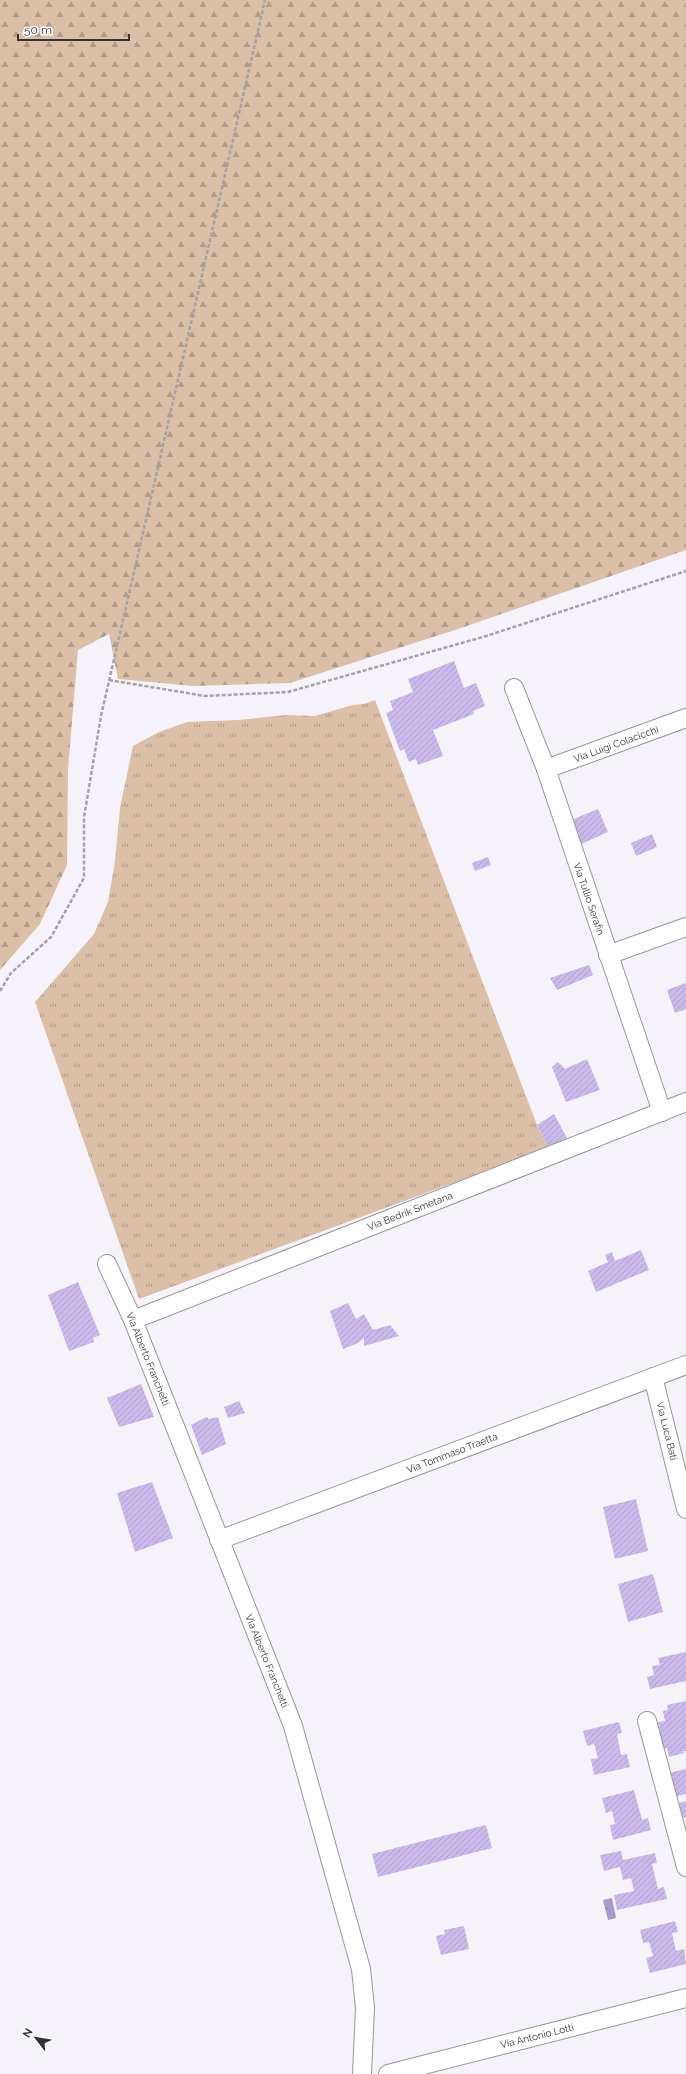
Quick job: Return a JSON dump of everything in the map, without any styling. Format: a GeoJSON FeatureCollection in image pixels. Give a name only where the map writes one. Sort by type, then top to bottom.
{"type":"FeatureCollection","features":[{"type":"Feature","properties":{"kind":"street","name":"Via Tullio Serafin"},"geometry":{"type":"LineString","coordinates":[[514,688],[546,769],[662,1112]]}},
{"type":"Feature","properties":{"kind":"street","name":"Via Luigi Colacicchi"},"geometry":{"type":"LineString","coordinates":[[546,769],[686,718]]}},
{"type":"Feature","properties":{"kind":"street"},"geometry":{"type":"LineString","coordinates":[[608,955],[686,927]]}},
{"type":"Feature","properties":{"kind":"street","name":"Via Bedrik Smetana"},"geometry":{"type":"LineString","coordinates":[[133,1320],[686,1102]]}},
{"type":"Feature","properties":{"kind":"street","name":"Via Alberto Franchetti"},"geometry":{"type":"LineString","coordinates":[[107,1264],[133,1320],[293,1726],[353,1936],[364,1990],[362,2074]]}},
{"type":"Feature","properties":{"kind":"street","name":"Via Tommaso Traetta"},"geometry":{"type":"LineString","coordinates":[[219,1540],[686,1365]]}},
{"type":"Feature","properties":{"kind":"street","name":"Via Luca Bati"},"geometry":{"type":"LineString","coordinates":[[653,1377],[686,1509]]}},
{"type":"Feature","properties":{"kind":"street"},"geometry":{"type":"LineString","coordinates":[[647,1721],[686,1867]]}},
{"type":"Feature","properties":{"kind":"street","name":"Via Antonio Lotti"},"geometry":{"type":"LineString","coordinates":[[388,2074],[686,1998]]}},
{"type":"Feature","properties":{"kind":"path"},"geometry":{"type":"LineString","coordinates":[[0,991],[11,973],[51,937],[84,878],[84,817],[100,716],[265,0]]}},
{"type":"Feature","properties":{"kind":"path"},"geometry":{"type":"LineString","coordinates":[[109,680],[205,696],[288,692],[483,637],[686,571]]}},
{"type":"Feature","properties":{"kind":"green space"},"geometry":{"type":"Polygon","coordinates":[[[0,0],[686,0],[686,550],[458,629],[290,683],[193,686],[118,679],[109,634],[78,650],[68,769],[67,865],[40,924],[0,970],[0,0]]]}},
{"type":"Feature","properties":{"kind":"green space"},"geometry":{"type":"Polygon","coordinates":[[[375,700],[537,1125],[548,1148],[139,1299],[35,1002],[94,934],[108,902],[115,861],[120,808],[133,746],[159,732],[187,722],[238,720],[286,715],[315,716],[375,700]]]}},
{"type":"Feature","properties":{"kind":"water"},"geometry":{"type":"Polygon","coordinates":[[[612,1898],[616,1918],[608,1920],[603,1900],[612,1898]]]}},
{"type":"Feature","properties":{"kind":"building"},"geometry":{"type":"Polygon","coordinates":[[[454,661],[464,688],[476,683],[485,706],[473,711],[474,714],[433,730],[443,756],[418,765],[416,759],[409,762],[404,749],[400,751],[386,713],[393,710],[390,701],[413,692],[408,679],[454,661]]]}},
{"type":"Feature","properties":{"kind":"building"},"geometry":{"type":"Polygon","coordinates":[[[598,809],[608,832],[579,845],[569,821],[598,809]]]}},
{"type":"Feature","properties":{"kind":"building"},"geometry":{"type":"Polygon","coordinates":[[[652,834],[657,847],[636,856],[631,843],[652,834]]]}},
{"type":"Feature","properties":{"kind":"building"},"geometry":{"type":"Polygon","coordinates":[[[488,857],[491,865],[475,871],[472,863],[488,857]]]}},
{"type":"Feature","properties":{"kind":"building"},"geometry":{"type":"Polygon","coordinates":[[[589,965],[593,975],[557,990],[550,978],[589,965]]]}},
{"type":"Feature","properties":{"kind":"building"},"geometry":{"type":"Polygon","coordinates":[[[686,983],[686,1009],[675,1013],[667,990],[686,983]]]}},
{"type":"Feature","properties":{"kind":"building"},"geometry":{"type":"Polygon","coordinates":[[[587,1059],[600,1090],[566,1102],[552,1067],[558,1062],[565,1069],[587,1059]]]}},
{"type":"Feature","properties":{"kind":"building"},"geometry":{"type":"Polygon","coordinates":[[[554,1114],[567,1138],[548,1148],[537,1125],[554,1114]]]}},
{"type":"Feature","properties":{"kind":"building"},"geometry":{"type":"Polygon","coordinates":[[[641,1250],[649,1270],[596,1292],[588,1271],[608,1262],[605,1255],[612,1252],[615,1261],[641,1250]]]}},
{"type":"Feature","properties":{"kind":"building"},"geometry":{"type":"Polygon","coordinates":[[[78,1282],[100,1335],[93,1338],[94,1342],[69,1351],[48,1295],[78,1282]]]}},
{"type":"Feature","properties":{"kind":"building"},"geometry":{"type":"Polygon","coordinates":[[[348,1303],[356,1319],[364,1314],[373,1330],[390,1325],[399,1336],[364,1346],[364,1338],[358,1343],[343,1349],[330,1311],[348,1303]]]}},
{"type":"Feature","properties":{"kind":"building"},"geometry":{"type":"Polygon","coordinates":[[[141,1384],[154,1417],[119,1427],[107,1398],[141,1384]]]}},
{"type":"Feature","properties":{"kind":"building"},"geometry":{"type":"Polygon","coordinates":[[[239,1401],[245,1413],[228,1418],[224,1407],[239,1401]]]}},
{"type":"Feature","properties":{"kind":"building"},"geometry":{"type":"Polygon","coordinates":[[[206,1417],[209,1419],[218,1417],[226,1444],[202,1455],[191,1425],[206,1417]]]}},
{"type":"Feature","properties":{"kind":"building"},"geometry":{"type":"Polygon","coordinates":[[[152,1482],[173,1538],[135,1552],[117,1493],[152,1482]]]}},
{"type":"Feature","properties":{"kind":"building"},"geometry":{"type":"Polygon","coordinates":[[[636,1499],[648,1551],[615,1559],[603,1507],[636,1499]]]}},
{"type":"Feature","properties":{"kind":"building"},"geometry":{"type":"Polygon","coordinates":[[[653,1574],[663,1612],[628,1622],[618,1584],[653,1574]]]}},
{"type":"Feature","properties":{"kind":"building"},"geometry":{"type":"Polygon","coordinates":[[[686,1652],[686,1681],[650,1689],[647,1677],[654,1675],[652,1666],[660,1665],[658,1658],[686,1652]]]}},
{"type":"Feature","properties":{"kind":"building"},"geometry":{"type":"Polygon","coordinates":[[[686,1701],[686,1751],[683,1751],[684,1753],[669,1757],[667,1748],[663,1749],[658,1722],[665,1721],[663,1711],[668,1710],[667,1705],[686,1701]]]}},
{"type":"Feature","properties":{"kind":"building"},"geometry":{"type":"Polygon","coordinates":[[[619,1722],[622,1733],[617,1734],[621,1755],[627,1754],[630,1767],[594,1775],[591,1759],[598,1758],[594,1744],[587,1746],[583,1731],[619,1722]]]}},
{"type":"Feature","properties":{"kind":"building"},"geometry":{"type":"Polygon","coordinates":[[[686,1769],[686,1794],[673,1797],[668,1773],[686,1769]]]}},
{"type":"Feature","properties":{"kind":"building"},"geometry":{"type":"Polygon","coordinates":[[[634,1790],[642,1820],[648,1818],[651,1830],[613,1840],[610,1825],[615,1824],[612,1811],[606,1813],[602,1798],[634,1790]]]}},
{"type":"Feature","properties":{"kind":"building"},"geometry":{"type":"Polygon","coordinates":[[[686,1801],[686,1817],[682,1818],[679,1803],[686,1801]]]}},
{"type":"Feature","properties":{"kind":"building"},"geometry":{"type":"Polygon","coordinates":[[[486,1825],[492,1848],[378,1877],[372,1854],[486,1825]]]}},
{"type":"Feature","properties":{"kind":"building"},"geometry":{"type":"Polygon","coordinates":[[[621,1851],[623,1860],[655,1853],[657,1863],[652,1864],[658,1889],[664,1887],[667,1899],[617,1910],[614,1895],[634,1891],[631,1878],[623,1880],[620,1867],[604,1871],[600,1855],[621,1851]]]}},
{"type":"Feature","properties":{"kind":"building"},"geometry":{"type":"Polygon","coordinates":[[[675,1921],[678,1932],[672,1933],[676,1951],[684,1949],[686,1964],[650,1973],[646,1958],[653,1956],[649,1942],[643,1943],[640,1930],[675,1921]]]}},
{"type":"Feature","properties":{"kind":"building"},"geometry":{"type":"Polygon","coordinates":[[[464,1926],[469,1949],[441,1955],[436,1936],[445,1934],[444,1930],[464,1926]]]}}]}
